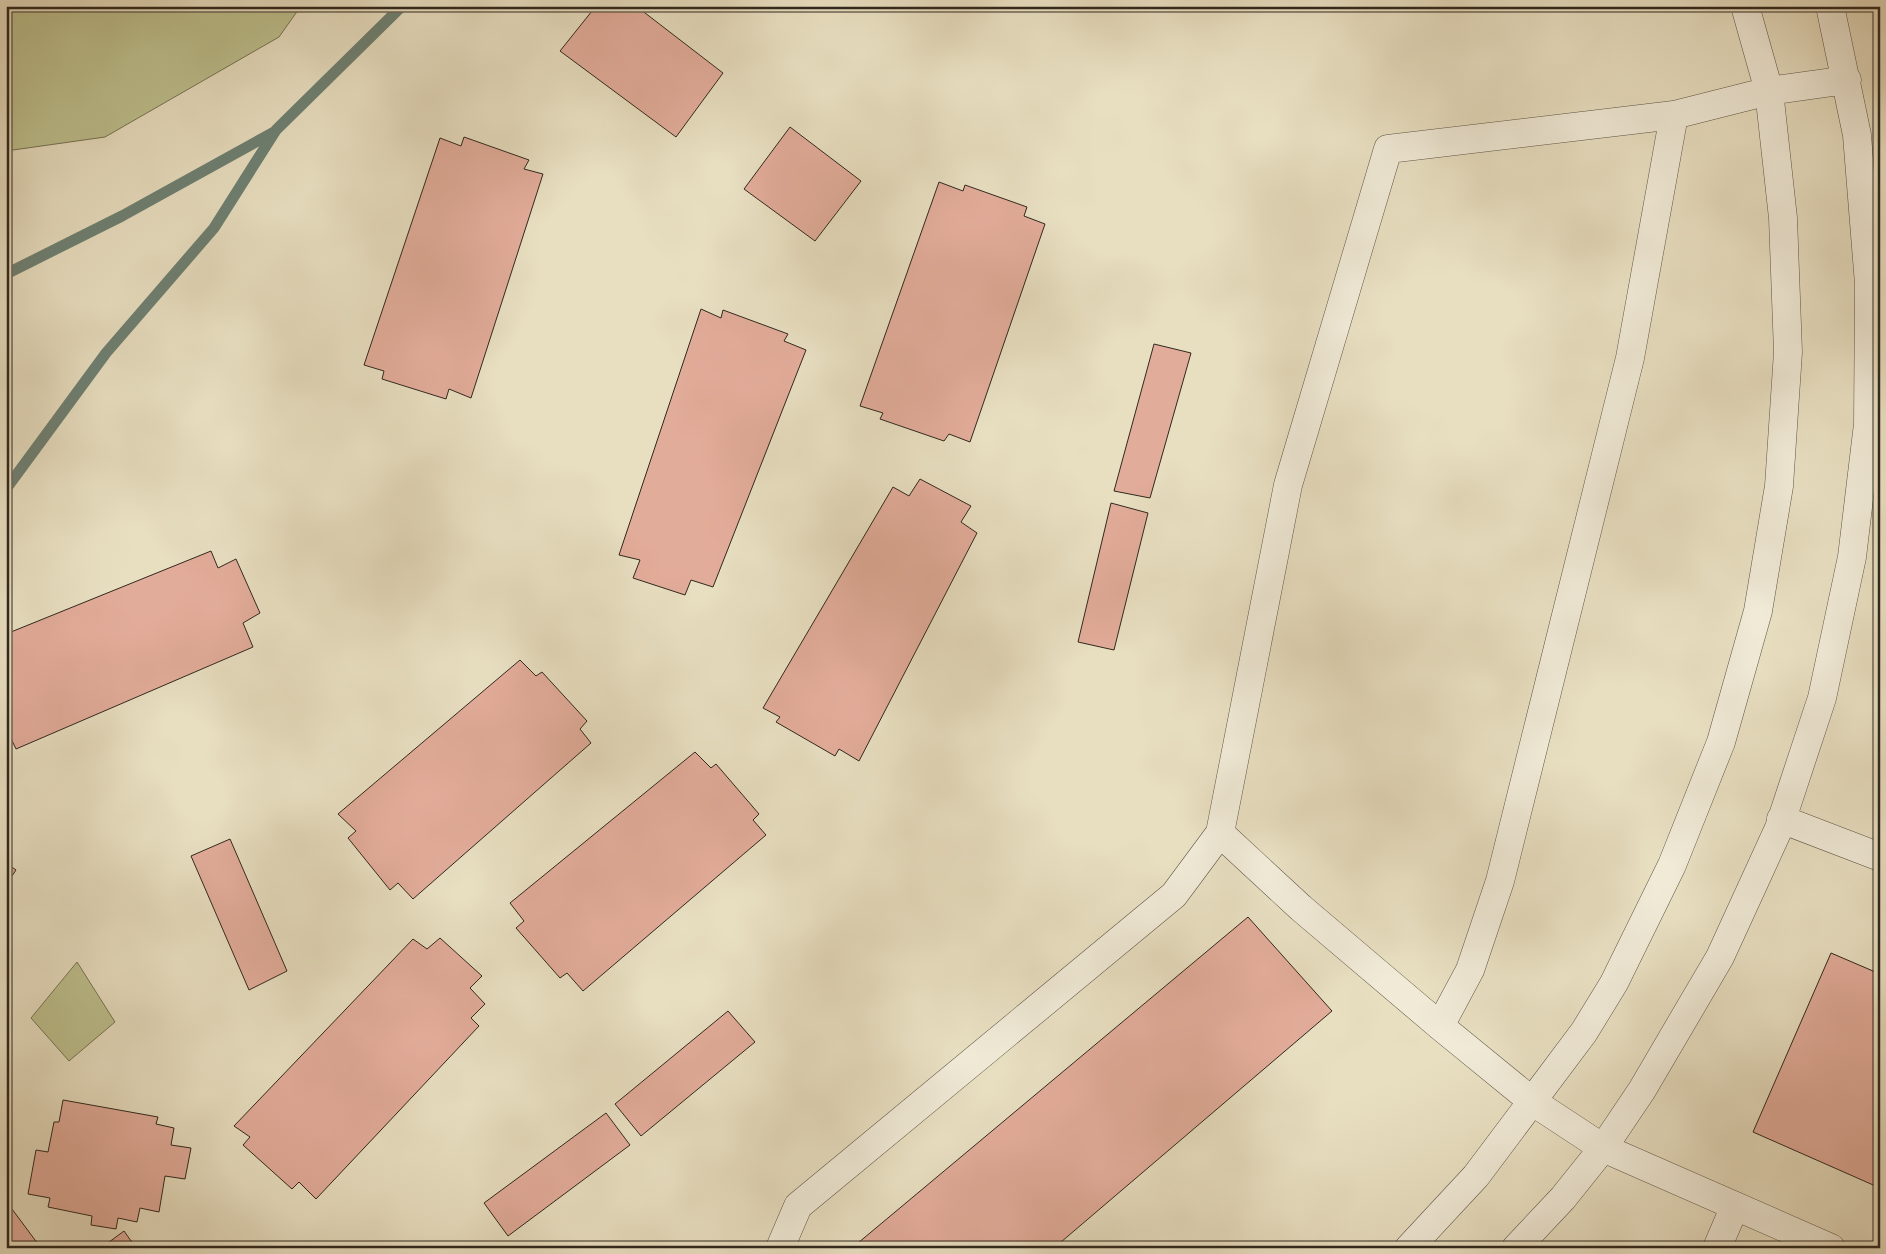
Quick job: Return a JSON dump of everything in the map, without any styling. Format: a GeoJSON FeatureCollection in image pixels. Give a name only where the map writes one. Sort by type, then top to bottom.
{"type":"FeatureCollection","features":[{"type":"Feature","properties":{"kind":"street"},"geometry":{"type":"LineString","coordinates":[[1409,1248],[1476,1176],[1584,1032],[1614,982],[1672,865],[1721,742],[1758,611],[1779,486],[1788,352],[1782,218],[1769,91],[1745,6]]}},
{"type":"Feature","properties":{"kind":"street"},"geometry":{"type":"LineString","coordinates":[[1516,1248],[1563,1198],[1603,1148],[1642,1090],[1720,957],[1782,819],[1822,698],[1872,465],[1868,424],[1869,284],[1857,135],[1830,6]]}},
{"type":"Feature","properties":{"kind":"street"},"geometry":{"type":"LineString","coordinates":[[780,1248],[798,1206],[1174,895],[1220,833],[1288,485],[1388,149],[1674,115],[1769,91],[1847,80]]}},
{"type":"Feature","properties":{"kind":"street"},"geometry":{"type":"LineString","coordinates":[[1440,1026],[1470,970],[1500,881],[1630,358],[1674,115]]}},
{"type":"Feature","properties":{"kind":"street"},"geometry":{"type":"LineString","coordinates":[[1782,819],[1880,858]]}},
{"type":"Feature","properties":{"kind":"street"},"geometry":{"type":"LineString","coordinates":[[1220,833],[1302,908],[1440,1026],[1533,1102],[1603,1148],[1831,1248]]}},
{"type":"Feature","properties":{"kind":"street"},"geometry":{"type":"LineString","coordinates":[[1717,1248],[1735,1206]]}},
{"type":"Feature","properties":{"kind":"green space"},"geometry":{"type":"Polygon","coordinates":[[[6,6],[301,6],[279,37],[105,137],[6,151],[6,6]]]}},
{"type":"Feature","properties":{"kind":"green space"},"geometry":{"type":"Polygon","coordinates":[[[77,962],[115,1022],[69,1061],[31,1018],[77,962]]]}},
{"type":"Feature","properties":{"kind":"building"},"geometry":{"type":"Polygon","coordinates":[[[596,6],[636,6],[723,73],[676,137],[560,51],[596,6]]]}},
{"type":"Feature","properties":{"kind":"building"},"geometry":{"type":"Polygon","coordinates":[[[790,127],[861,181],[815,241],[744,189],[790,127]]]}},
{"type":"Feature","properties":{"kind":"building"},"geometry":{"type":"Polygon","coordinates":[[[464,137],[529,160],[524,169],[543,174],[471,398],[449,389],[446,399],[382,379],[384,371],[364,365],[440,138],[461,146],[464,137]]]}},
{"type":"Feature","properties":{"kind":"building"},"geometry":{"type":"Polygon","coordinates":[[[939,182],[963,191],[965,185],[1027,207],[1024,216],[1045,224],[970,442],[949,434],[944,441],[880,419],[883,413],[860,406],[939,182]]]}},
{"type":"Feature","properties":{"kind":"building"},"geometry":{"type":"Polygon","coordinates":[[[701,309],[721,318],[723,310],[788,334],[784,341],[806,350],[713,587],[691,580],[685,595],[633,578],[640,560],[619,555],[701,309]]]}},
{"type":"Feature","properties":{"kind":"building"},"geometry":{"type":"Polygon","coordinates":[[[1154,344],[1191,353],[1150,498],[1114,491],[1154,344]]]}},
{"type":"Feature","properties":{"kind":"building"},"geometry":{"type":"Polygon","coordinates":[[[920,479],[971,506],[961,522],[977,533],[859,761],[839,749],[835,756],[776,722],[780,717],[763,708],[893,487],[909,496],[920,479]]]}},
{"type":"Feature","properties":{"kind":"building"},"geometry":{"type":"Polygon","coordinates":[[[1111,503],[1148,513],[1114,650],[1078,642],[1111,503]]]}},
{"type":"Feature","properties":{"kind":"building"},"geometry":{"type":"Polygon","coordinates":[[[211,551],[218,568],[236,559],[260,613],[243,623],[253,647],[16,749],[6,728],[6,634],[211,551]]]}},
{"type":"Feature","properties":{"kind":"building"},"geometry":{"type":"Polygon","coordinates":[[[520,660],[536,676],[542,672],[587,721],[580,729],[591,743],[413,899],[398,883],[390,890],[348,838],[356,831],[338,814],[520,660]]]}},
{"type":"Feature","properties":{"kind":"building"},"geometry":{"type":"Polygon","coordinates":[[[695,752],[711,768],[716,764],[759,814],[753,820],[766,835],[583,991],[567,973],[560,978],[516,928],[524,921],[510,903],[695,752]]]}},
{"type":"Feature","properties":{"kind":"building"},"geometry":{"type":"Polygon","coordinates":[[[230,839],[287,971],[249,990],[191,856],[230,839]]]}},
{"type":"Feature","properties":{"kind":"building"},"geometry":{"type":"Polygon","coordinates":[[[6,863],[16,870],[6,885],[6,863]]]}},
{"type":"Feature","properties":{"kind":"building"},"geometry":{"type":"Polygon","coordinates":[[[1248,917],[1332,1011],[1054,1248],[852,1248],[1248,917]]]}},
{"type":"Feature","properties":{"kind":"building"},"geometry":{"type":"Polygon","coordinates":[[[440,938],[482,976],[470,988],[485,1004],[471,1018],[479,1026],[316,1199],[299,1182],[292,1189],[243,1145],[250,1137],[234,1126],[413,939],[427,949],[440,938]]]}},
{"type":"Feature","properties":{"kind":"building"},"geometry":{"type":"Polygon","coordinates":[[[1831,953],[1880,974],[1880,1188],[1753,1132],[1831,953]]]}},
{"type":"Feature","properties":{"kind":"building"},"geometry":{"type":"Polygon","coordinates":[[[728,1011],[755,1042],[641,1136],[615,1104],[728,1011]]]}},
{"type":"Feature","properties":{"kind":"building"},"geometry":{"type":"Polygon","coordinates":[[[63,1100],[158,1117],[156,1124],[174,1128],[171,1145],[191,1148],[185,1179],[165,1176],[159,1212],[140,1208],[137,1222],[118,1218],[116,1229],[91,1225],[92,1216],[48,1207],[50,1198],[28,1194],[36,1150],[48,1152],[54,1122],[59,1122],[63,1100]]]}},
{"type":"Feature","properties":{"kind":"building"},"geometry":{"type":"Polygon","coordinates":[[[606,1113],[630,1145],[508,1236],[484,1203],[606,1113]]]}},
{"type":"Feature","properties":{"kind":"building"},"geometry":{"type":"Polygon","coordinates":[[[6,1201],[41,1248],[6,1248],[6,1201]]]}},
{"type":"Feature","properties":{"kind":"building"},"geometry":{"type":"Polygon","coordinates":[[[124,1231],[136,1248],[101,1248],[124,1231]]]}},
{"type":"Feature","properties":{"kind":"waterway"},"geometry":{"type":"LineString","coordinates":[[6,489],[106,353],[214,228],[276,130],[402,6]]}},
{"type":"Feature","properties":{"kind":"waterway"},"geometry":{"type":"LineString","coordinates":[[6,274],[122,216],[274,132]]}}]}
